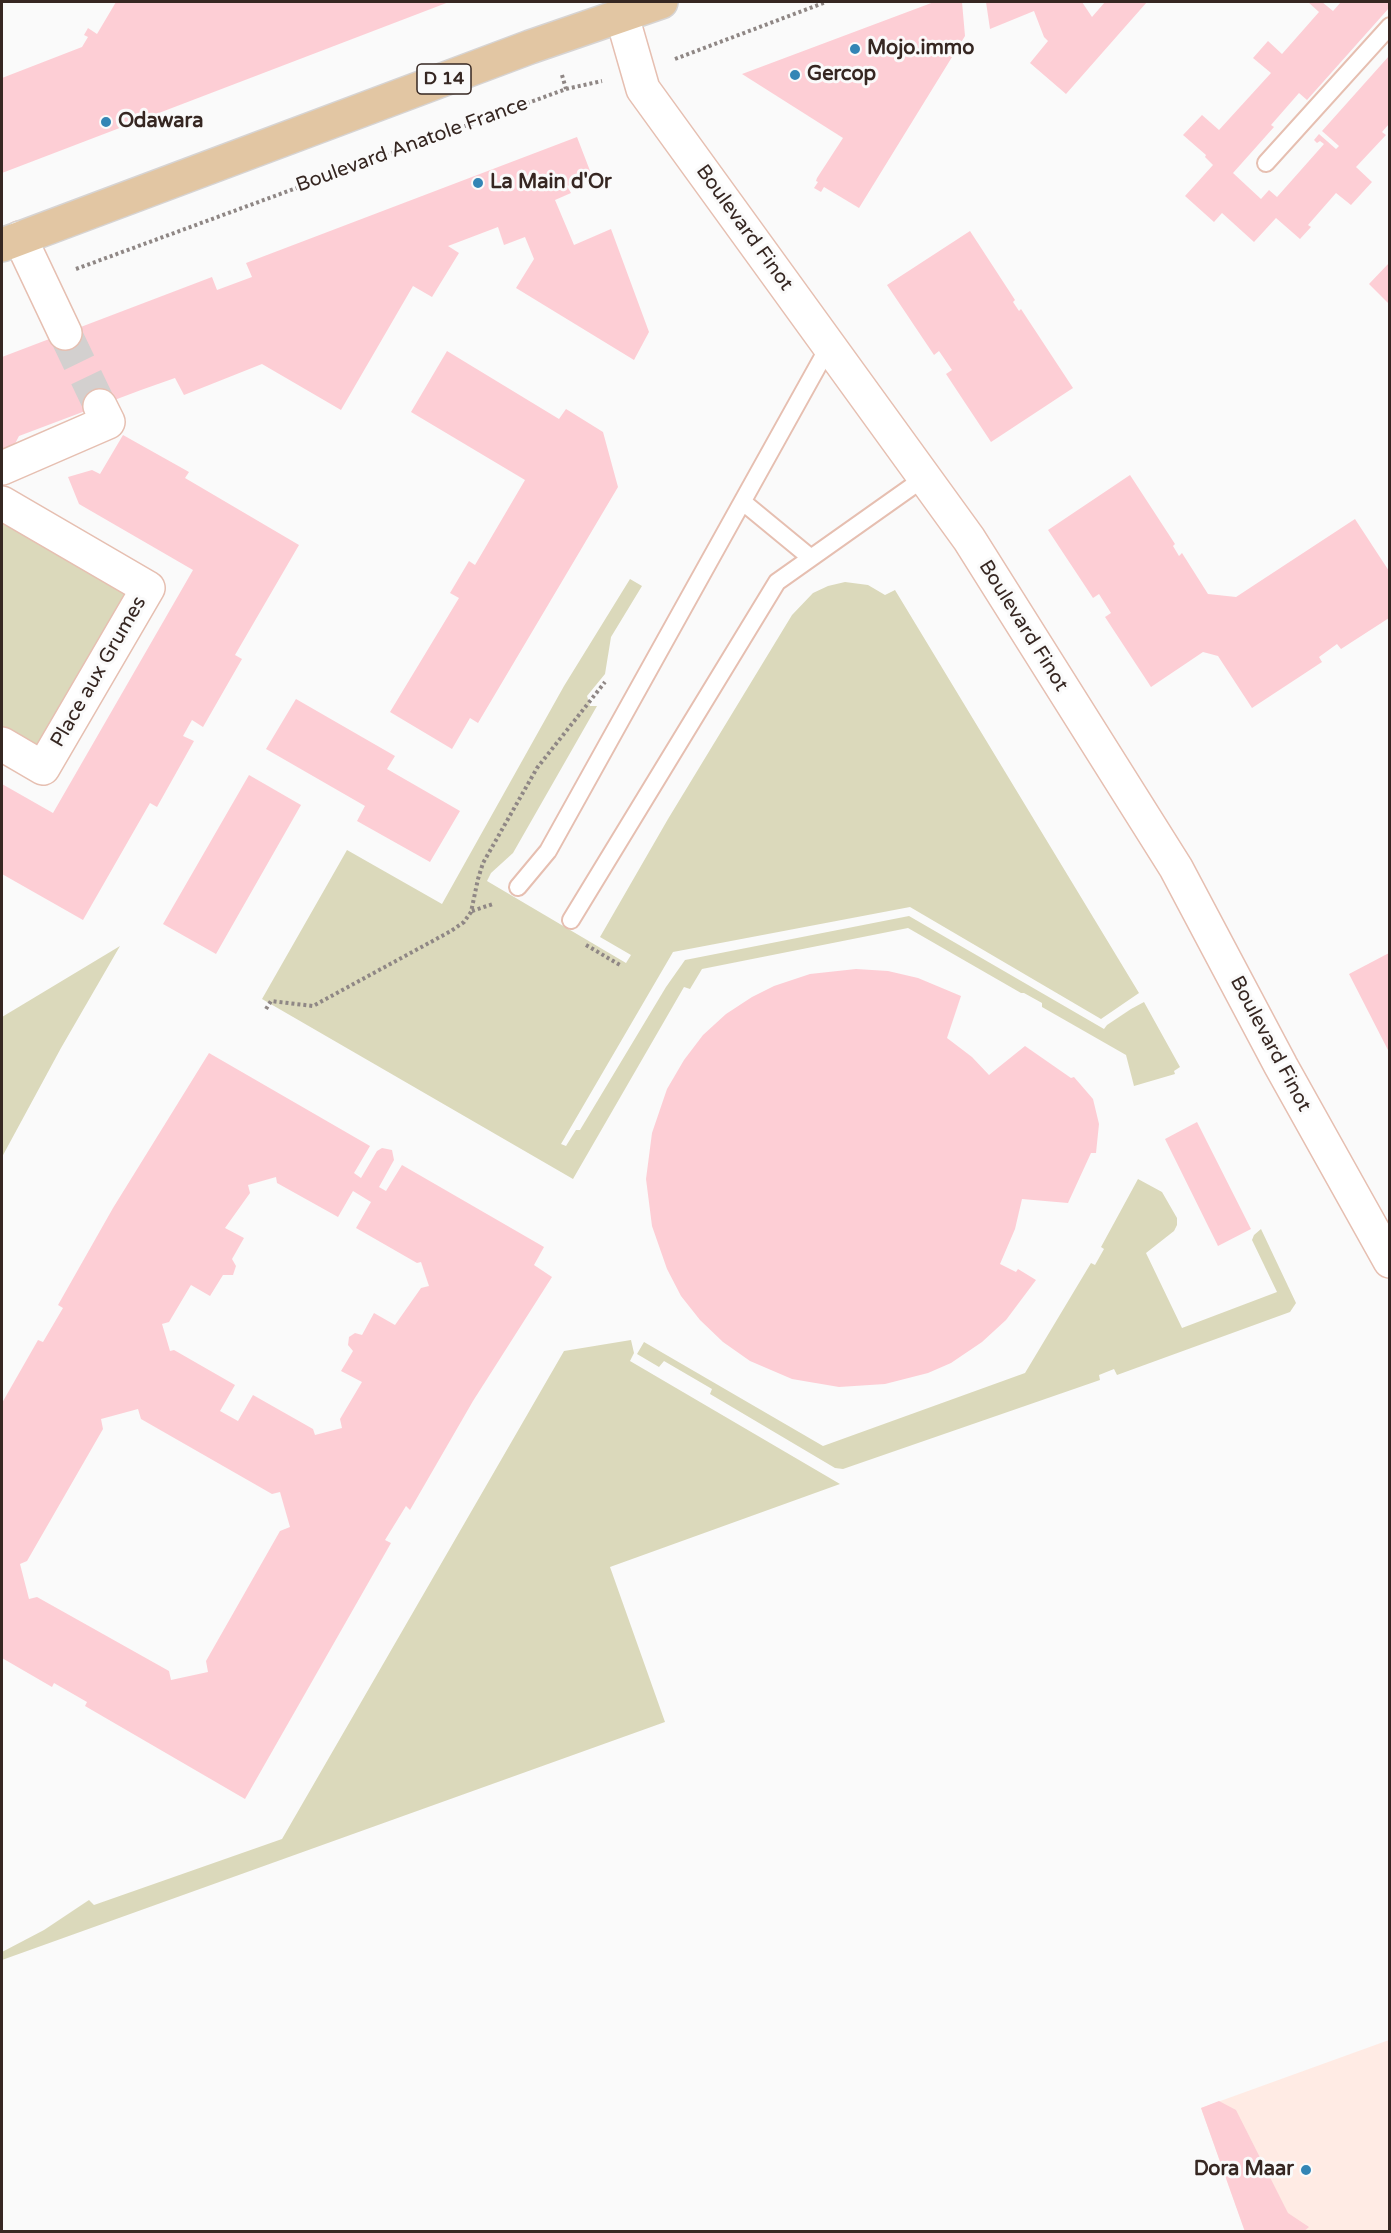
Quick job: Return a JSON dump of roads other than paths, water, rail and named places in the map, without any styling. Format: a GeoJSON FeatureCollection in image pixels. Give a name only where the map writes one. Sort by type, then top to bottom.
{"type":"FeatureCollection","features":[{"type":"Feature","properties":{"kind":"main road"},"geometry":{"type":"LineString","coordinates":[[608,13],[661,2]]}},
{"type":"Feature","properties":{"kind":"main road","name":"D 14"},"geometry":{"type":"LineString","coordinates":[[11,242],[530,47],[608,13]]}},
{"type":"Feature","properties":{"kind":"street","name":"Boulevard Finot"},"geometry":{"type":"LineString","coordinates":[[608,13],[639,73],[644,89],[969,539],[1176,868],[1281,1066],[1389,1261]]}},
{"type":"Feature","properties":{"kind":"street"},"geometry":{"type":"LineString","coordinates":[[11,242],[40,282],[65,333]]}},
{"type":"Feature","properties":{"kind":"street"},"geometry":{"type":"LineString","coordinates":[[2,468],[108,422],[100,405]]}},
{"type":"Feature","properties":{"kind":"street","name":"Place aux Grumes"},"geometry":{"type":"LineString","coordinates":[[2,503],[148,588],[43,768],[2,744]]}},
{"type":"Feature","properties":{"kind":"lane"},"geometry":{"type":"LineString","coordinates":[[1266,163],[1389,26]]}},
{"type":"Feature","properties":{"kind":"lane"},"geometry":{"type":"LineString","coordinates":[[518,887],[548,851],[829,346]]}},
{"type":"Feature","properties":{"kind":"lane"},"geometry":{"type":"LineString","coordinates":[[571,920],[777,582],[924,478]]}},
{"type":"Feature","properties":{"kind":"lane"},"geometry":{"type":"LineString","coordinates":[[743,502],[811,558]]}},
{"type":"Feature","properties":{"kind":"tunnel"},"geometry":{"type":"LineString","coordinates":[[65,333],[100,406]]}},
{"type":"Feature","properties":{"kind":"place","name":"Mojo.immo"},"geometry":{"type":"Point","coordinates":[855,49]}},
{"type":"Feature","properties":{"kind":"place","name":"Gercop"},"geometry":{"type":"Point","coordinates":[795,75]}},
{"type":"Feature","properties":{"kind":"place","name":"Odawara"},"geometry":{"type":"Point","coordinates":[106,122]}},
{"type":"Feature","properties":{"kind":"place","name":"La Main d'Or"},"geometry":{"type":"Point","coordinates":[478,183]}},
{"type":"Feature","properties":{"kind":"place","name":"Dora Maar"},"geometry":{"type":"Point","coordinates":[1306,2170]}}]}
